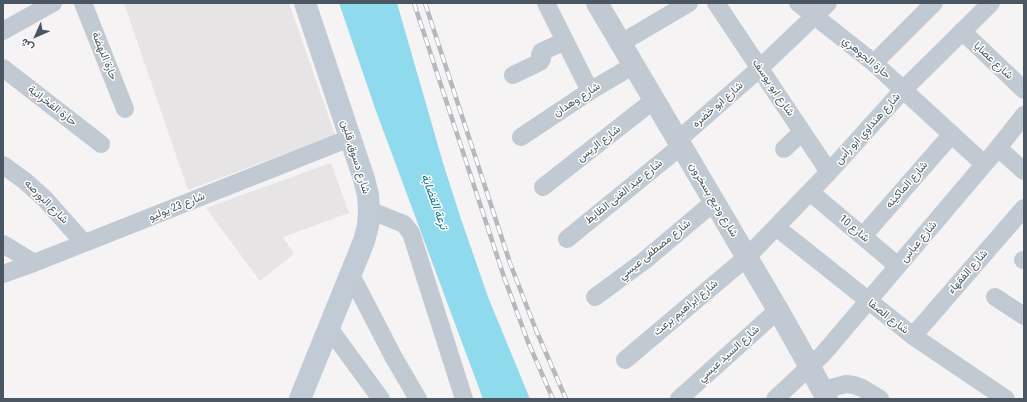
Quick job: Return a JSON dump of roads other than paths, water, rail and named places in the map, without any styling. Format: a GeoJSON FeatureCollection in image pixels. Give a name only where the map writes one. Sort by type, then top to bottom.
{"type":"FeatureCollection","features":[{"type":"Feature","properties":{"kind":"main road","name":"شارع دسوق, قلين"},"geometry":{"type":"LineString","coordinates":[[300,399],[364,241],[368,226],[369,210],[368,194],[364,179],[308,4]]}},
{"type":"Feature","properties":{"kind":"street"},"geometry":{"type":"LineString","coordinates":[[3,31],[53,3]]}},
{"type":"Feature","properties":{"kind":"street","name":"حارة النهضة"},"geometry":{"type":"LineString","coordinates":[[83,3],[125,109]]}},
{"type":"Feature","properties":{"kind":"street"},"geometry":{"type":"LineString","coordinates":[[546,3],[590,91]]}},
{"type":"Feature","properties":{"kind":"street","name":"شارع وديع بسخرون"},"geometry":{"type":"LineString","coordinates":[[597,3],[778,310],[825,394]]}},
{"type":"Feature","properties":{"kind":"street"},"geometry":{"type":"LineString","coordinates":[[621,43],[690,3]]}},
{"type":"Feature","properties":{"kind":"street","name":"شارع ابو يوسف"},"geometry":{"type":"LineString","coordinates":[[716,3],[829,172]]}},
{"type":"Feature","properties":{"kind":"street","name":"حارة الجوهري"},"geometry":{"type":"LineString","coordinates":[[798,3],[874,63],[984,164]]}},
{"type":"Feature","properties":{"kind":"street","name":"شارع ابو خضره"},"geometry":{"type":"LineString","coordinates":[[680,143],[828,3]]}},
{"type":"Feature","properties":{"kind":"street"},"geometry":{"type":"LineString","coordinates":[[874,63],[934,3]]}},
{"type":"Feature","properties":{"kind":"street","name":"شارع هنداوي ابو رأس"},"geometry":{"type":"LineString","coordinates":[[747,257],[829,172],[903,90],[991,3]]}},
{"type":"Feature","properties":{"kind":"street","name":"شارع عصايا"},"geometry":{"type":"LineString","coordinates":[[962,32],[1024,90]]}},
{"type":"Feature","properties":{"kind":"street"},"geometry":{"type":"LineString","coordinates":[[513,75],[540,62],[542,59],[540,55],[541,52],[565,41]]}},
{"type":"Feature","properties":{"kind":"street","name":"شارع وهدان"},"geometry":{"type":"LineString","coordinates":[[521,137],[590,91],[634,65]]}},
{"type":"Feature","properties":{"kind":"street","name":"حارة الفخرانية"},"geometry":{"type":"LineString","coordinates":[[3,68],[101,144]]}},
{"type":"Feature","properties":{"kind":"street","name":"شارع الريس"},"geometry":{"type":"LineString","coordinates":[[543,186],[654,100]]}},
{"type":"Feature","properties":{"kind":"street","name":"شارع عباس"},"geometry":{"type":"LineString","coordinates":[[775,399],[823,354],[998,148],[1024,115]]}},
{"type":"Feature","properties":{"kind":"street"},"geometry":{"type":"LineString","coordinates":[[784,149],[802,132]]}},
{"type":"Feature","properties":{"kind":"street","name":"شارع الماكينه"},"geometry":{"type":"LineString","coordinates":[[863,236],[952,134]]}},
{"type":"Feature","properties":{"kind":"street","name":"شارع 23 يوليو"},"geometry":{"type":"LineString","coordinates":[[3,274],[350,138]]}},
{"type":"Feature","properties":{"kind":"street","name":"شارع عبد الغنى الظايط"},"geometry":{"type":"LineString","coordinates":[[567,239],[680,143]]}},
{"type":"Feature","properties":{"kind":"street"},"geometry":{"type":"LineString","coordinates":[[998,148],[1024,171]]}},
{"type":"Feature","properties":{"kind":"street","name":"شارع البورصه"},"geometry":{"type":"LineString","coordinates":[[3,165],[26,181],[45,199],[84,243]]}},
{"type":"Feature","properties":{"kind":"street","name":"شارع 10"},"geometry":{"type":"LineString","coordinates":[[810,192],[898,266]]}},
{"type":"Feature","properties":{"kind":"street","name":"شارع مصطفى عيسي"},"geometry":{"type":"LineString","coordinates":[[595,297],[644,261],[714,202]]}},
{"type":"Feature","properties":{"kind":"street","name":"شارع الفقهاء"},"geometry":{"type":"LineString","coordinates":[[913,336],[1024,208]]}},
{"type":"Feature","properties":{"kind":"street"},"geometry":{"type":"LineString","coordinates":[[369,210],[404,224],[412,233],[464,399]]}},
{"type":"Feature","properties":{"kind":"street","name":"شارع الصفا"},"geometry":{"type":"LineString","coordinates":[[776,227],[913,336],[1006,399]]}},
{"type":"Feature","properties":{"kind":"street"},"geometry":{"type":"LineString","coordinates":[[3,244],[34,263]]}},
{"type":"Feature","properties":{"kind":"street","name":"شارع ابراهيم برعث"},"geometry":{"type":"LineString","coordinates":[[625,360],[747,257]]}},
{"type":"Feature","properties":{"kind":"street"},"geometry":{"type":"LineString","coordinates":[[351,275],[394,358],[418,399]]}},
{"type":"Feature","properties":{"kind":"street"},"geometry":{"type":"LineString","coordinates":[[995,297],[1024,316]]}},
{"type":"Feature","properties":{"kind":"street","name":"شارع السيد عيسي"},"geometry":{"type":"LineString","coordinates":[[679,399],[778,310]]}},
{"type":"Feature","properties":{"kind":"street"},"geometry":{"type":"LineString","coordinates":[[329,328],[381,399]]}},
{"type":"Feature","properties":{"kind":"street"},"geometry":{"type":"LineString","coordinates":[[825,394],[846,384],[862,388],[880,399]]}},
{"type":"Feature","properties":{"kind":"water","name":"ترعة القضابة"},"geometry":{"type":"Polygon","coordinates":[[[339,3],[397,3],[443,163],[461,219],[488,297],[530,399],[483,399],[376,111],[339,3]]]}},
{"type":"Feature","properties":{"kind":"railway"},"geometry":{"type":"LineString","coordinates":[[414,3],[504,277],[528,342],[553,399]]}},
{"type":"Feature","properties":{"kind":"railway"},"geometry":{"type":"LineString","coordinates":[[425,3],[510,263],[536,330],[566,399]]}}]}
